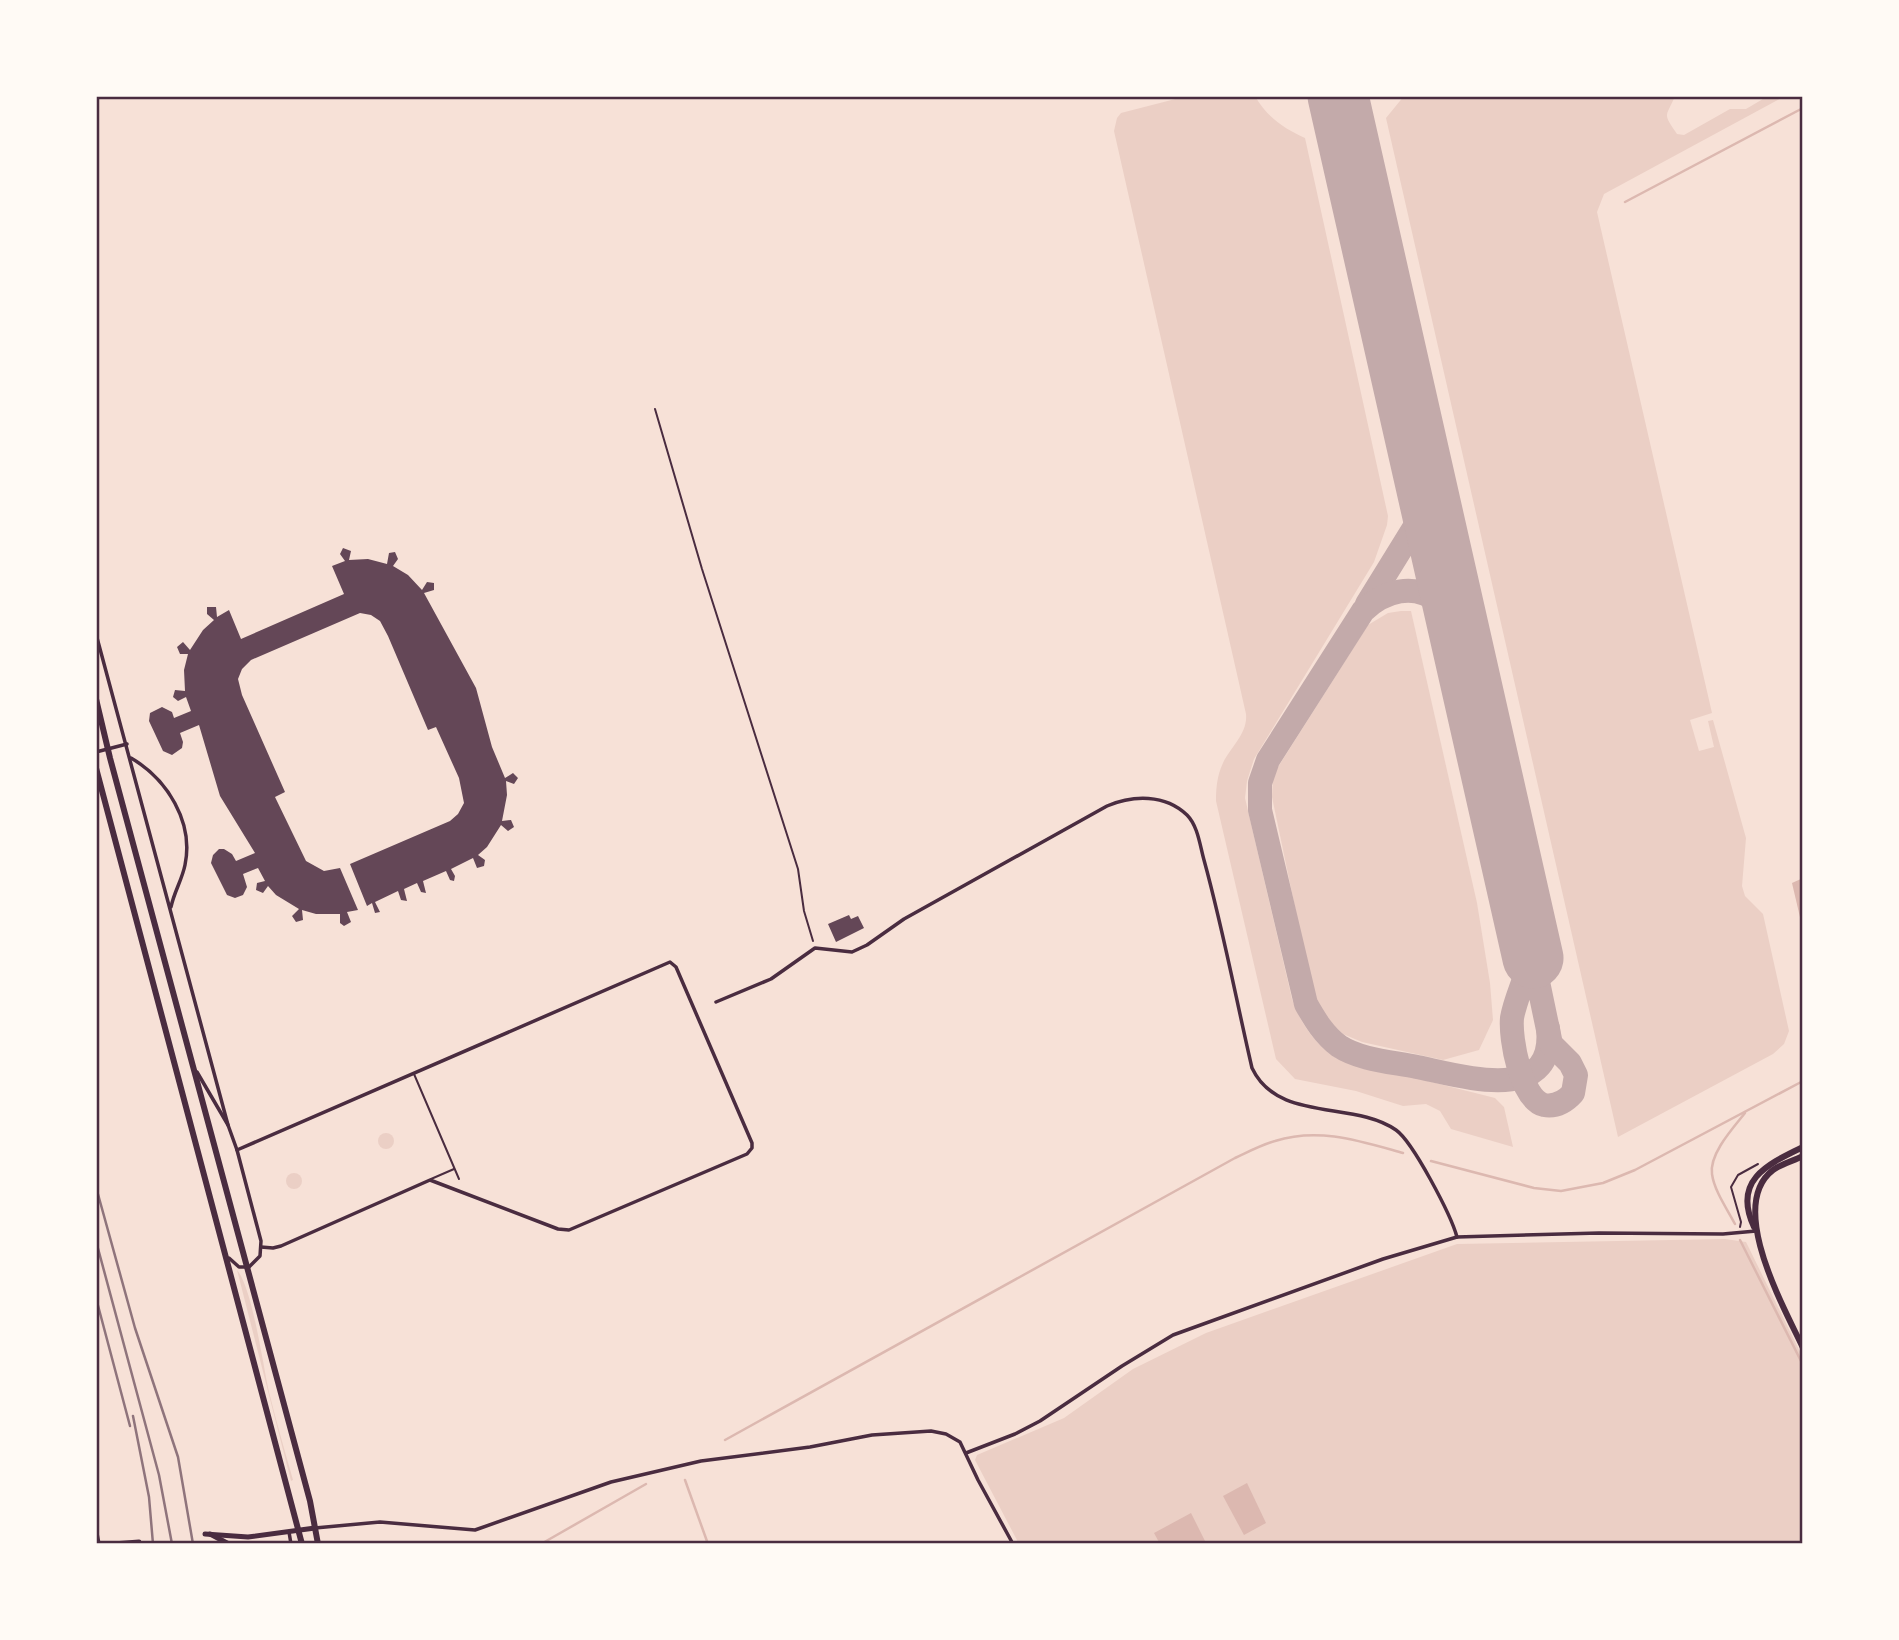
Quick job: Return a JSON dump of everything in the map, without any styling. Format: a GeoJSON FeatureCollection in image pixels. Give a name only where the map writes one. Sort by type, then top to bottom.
{"type":"FeatureCollection","features":[{"type":"Feature","properties":{"kind":"main road"},"geometry":{"type":"LineString","coordinates":[[96,699],[318,1544]]}},
{"type":"Feature","properties":{"kind":"main road"},"geometry":{"type":"LineString","coordinates":[[96,768],[302,1544]]}},
{"type":"Feature","properties":{"kind":"main road"},"geometry":{"type":"LineString","coordinates":[[1803,1147],[1771,1162],[1755,1178],[1748,1200],[1749,1215],[1767,1270],[1803,1348]]}},
{"type":"Feature","properties":{"kind":"main road"},"geometry":{"type":"LineString","coordinates":[[1756,1231],[1758,1198],[1766,1179],[1773,1170],[1803,1156]]}},
{"type":"Feature","properties":{"kind":"main road"},"geometry":{"type":"LineString","coordinates":[[229,1544],[206,1534],[248,1537],[315,1528]]}},
{"type":"Feature","properties":{"kind":"main road"},"geometry":{"type":"LineString","coordinates":[[113,1544],[135,1543]]}},
{"type":"Feature","properties":{"kind":"street"},"geometry":{"type":"LineString","coordinates":[[96,634],[261,1247],[259,1259],[247,1268],[236,1266],[224,1251]]}},
{"type":"Feature","properties":{"kind":"street"},"geometry":{"type":"LineString","coordinates":[[96,752],[127,744]]}},
{"type":"Feature","properties":{"kind":"street"},"geometry":{"type":"LineString","coordinates":[[131,758],[144,766],[164,786],[176,805],[183,825],[186,862],[173,897],[171,912]]}},
{"type":"Feature","properties":{"kind":"street"},"geometry":{"type":"LineString","coordinates":[[716,1002],[771,979],[815,948],[845,952],[860,949],[904,919],[1102,809],[1126,800],[1141,798],[1168,803],[1193,823],[1252,1068],[1258,1080],[1284,1100],[1368,1119],[1399,1131],[1413,1150],[1452,1222],[1457,1237]]}},
{"type":"Feature","properties":{"kind":"street"},"geometry":{"type":"LineString","coordinates":[[237,1150],[669,962],[676,967],[752,1143],[750,1152],[569,1230],[558,1229],[430,1180],[281,1246],[261,1247]]}},
{"type":"Feature","properties":{"kind":"street"},"geometry":{"type":"LineString","coordinates":[[192,1059],[201,1082],[228,1125]]}},
{"type":"Feature","properties":{"kind":"street"},"geometry":{"type":"LineString","coordinates":[[966,1452],[1015,1434],[1040,1421],[1173,1335],[1383,1259],[1457,1237],[1599,1233],[1734,1234],[1756,1231]]}},
{"type":"Feature","properties":{"kind":"street"},"geometry":{"type":"LineString","coordinates":[[315,1528],[380,1522],[475,1530],[611,1482],[672,1467],[872,1435],[941,1432],[957,1439],[966,1452],[1013,1544]]}},
{"type":"Feature","properties":{"kind":"street"},"geometry":{"type":"LineString","coordinates":[[96,1528],[99,1544]]}},
{"type":"Feature","properties":{"kind":"street"},"geometry":{"type":"LineString","coordinates":[[289,1532],[291,1544]]}},
{"type":"Feature","properties":{"kind":"lane"},"geometry":{"type":"LineString","coordinates":[[413,1073],[459,1179]]}},
{"type":"Feature","properties":{"kind":"lane"},"geometry":{"type":"LineString","coordinates":[[430,1180],[454,1169]]}},
{"type":"Feature","properties":{"kind":"path"},"geometry":{"type":"LineString","coordinates":[[655,409],[702,569],[798,869],[804,911],[815,948]]}},
{"type":"Feature","properties":{"kind":"shaded area"},"geometry":{"type":"Polygon","coordinates":[[[1187,96],[1255,96],[1264,110],[1276,121],[1305,138],[1388,516],[1374,562],[1254,759],[1247,781],[1245,798],[1292,999],[1309,1032],[1336,1058],[1495,1098],[1504,1107],[1513,1147],[1451,1129],[1440,1111],[1426,1104],[1403,1106],[1356,1091],[1295,1079],[1276,1059],[1216,801],[1221,768],[1242,734],[1246,714],[1114,131],[1121,113],[1187,96]]]}},
{"type":"Feature","properties":{"kind":"shaded area"},"geometry":{"type":"Polygon","coordinates":[[[1404,96],[1675,96],[1667,118],[1677,134],[1684,135],[1730,109],[1746,109],[1768,96],[1785,96],[1604,194],[1597,212],[1712,713],[1690,720],[1699,751],[1714,747],[1708,721],[1713,720],[1746,838],[1742,886],[1745,896],[1763,914],[1789,1031],[1784,1044],[1773,1054],[1618,1137],[1386,118],[1404,96]]]}},
{"type":"Feature","properties":{"kind":"shaded area"},"geometry":{"type":"Polygon","coordinates":[[[1411,611],[1477,903],[1490,983],[1493,1020],[1479,1050],[1443,1060],[1362,1042],[1343,1034],[1318,1005],[1312,989],[1272,797],[1273,775],[1368,625],[1388,613],[1411,611]]]}},
{"type":"Feature","properties":{"kind":"shaded area"},"geometry":{"type":"Polygon","coordinates":[[[1803,878],[1803,930],[1792,883],[1803,878]]]}},
{"type":"Feature","properties":{"kind":"shaded area"},"geometry":{"type":"Polygon","coordinates":[[[386,1133],[392,1135],[392,1147],[386,1149],[380,1147],[378,1141],[380,1135],[386,1133]]]}},
{"type":"Feature","properties":{"kind":"shaded area"},"geometry":{"type":"Polygon","coordinates":[[[294,1173],[300,1175],[300,1187],[294,1189],[288,1187],[286,1181],[288,1175],[294,1173]]]}},
{"type":"Feature","properties":{"kind":"shaded area"},"geometry":{"type":"Polygon","coordinates":[[[1725,1239],[1746,1242],[1803,1358],[1803,1544],[1019,1544],[975,1460],[977,1455],[1064,1418],[1133,1369],[1206,1333],[1457,1244],[1725,1239]]]}},
{"type":"Feature","properties":{"kind":"shaded area"},"geometry":{"type":"Polygon","coordinates":[[[237,1270],[253,1311],[270,1396],[293,1480],[291,1481],[237,1270]]]}},
{"type":"Feature","properties":{"kind":"shaded area"},"geometry":{"type":"Polygon","coordinates":[[[1247,1483],[1266,1523],[1244,1535],[1223,1496],[1247,1483]]]}},
{"type":"Feature","properties":{"kind":"shaded area"},"geometry":{"type":"Polygon","coordinates":[[[1191,1513],[1205,1541],[1200,1544],[1160,1544],[1154,1533],[1191,1513]]]}},
{"type":"Feature","properties":{"kind":"building"},"geometry":{"type":"Polygon","coordinates":[[[343,548],[351,551],[349,560],[368,559],[387,564],[389,553],[395,552],[398,559],[393,566],[408,575],[422,590],[427,582],[434,583],[434,590],[424,593],[476,688],[492,747],[505,778],[513,773],[518,778],[514,784],[506,781],[507,795],[502,821],[511,820],[514,827],[508,831],[501,825],[487,847],[478,855],[485,860],[484,866],[477,868],[473,858],[451,869],[455,876],[454,881],[450,880],[446,871],[423,881],[426,893],[421,892],[417,883],[404,889],[407,901],[401,900],[398,891],[375,902],[380,912],[375,913],[372,903],[367,906],[350,864],[450,821],[464,803],[459,778],[436,727],[428,730],[388,636],[380,621],[371,615],[360,613],[251,660],[242,669],[238,679],[242,695],[285,792],[275,797],[306,861],[324,871],[340,868],[358,910],[347,912],[351,922],[344,926],[340,923],[340,914],[316,914],[302,910],[303,920],[296,922],[292,916],[299,909],[276,895],[268,886],[263,893],[256,890],[257,883],[265,881],[258,868],[243,874],[247,887],[243,895],[235,898],[227,895],[211,863],[213,855],[219,849],[224,849],[232,854],[236,861],[255,853],[220,796],[199,725],[180,733],[182,748],[172,755],[163,751],[149,721],[150,713],[162,707],[172,712],[174,718],[191,711],[186,697],[178,701],[173,697],[175,690],[185,691],[184,670],[188,654],[180,654],[177,647],[183,642],[190,650],[203,630],[214,620],[207,614],[207,607],[216,607],[217,617],[229,610],[241,639],[344,594],[332,566],[345,561],[340,554],[343,548]]]}},
{"type":"Feature","properties":{"kind":"building"},"geometry":{"type":"Polygon","coordinates":[[[849,915],[851,919],[858,916],[864,928],[836,942],[828,924],[849,915]]]}},
{"type":"Feature","properties":{"kind":"waterway"},"geometry":{"type":"LineString","coordinates":[[1625,202],[1803,108]]}},
{"type":"Feature","properties":{"kind":"waterway"},"geometry":{"type":"LineString","coordinates":[[1431,1161],[1534,1188],[1561,1191],[1603,1183],[1635,1170],[1803,1081]]}},
{"type":"Feature","properties":{"kind":"waterway"},"geometry":{"type":"LineString","coordinates":[[1735,1224],[1715,1186],[1712,1166],[1723,1142],[1745,1113]]}},
{"type":"Feature","properties":{"kind":"waterway"},"geometry":{"type":"LineString","coordinates":[[725,1440],[1235,1158],[1260,1147],[1291,1137],[1323,1135],[1355,1140],[1403,1153]]}},
{"type":"Feature","properties":{"kind":"waterway"},"geometry":{"type":"LineString","coordinates":[[1740,1240],[1803,1365]]}},
{"type":"Feature","properties":{"kind":"waterway"},"geometry":{"type":"LineString","coordinates":[[685,1480],[708,1544]]}},
{"type":"Feature","properties":{"kind":"waterway"},"geometry":{"type":"LineString","coordinates":[[541,1544],[646,1484]]}},
{"type":"Feature","properties":{"kind":"taxiway"},"geometry":{"type":"LineString","coordinates":[[1367,604],[1417,523],[1423,494],[1418,451]]}},
{"type":"Feature","properties":{"kind":"taxiway"},"geometry":{"type":"LineString","coordinates":[[1457,623],[1439,602],[1420,592],[1390,594],[1363,611],[1268,760],[1260,783],[1260,810],[1306,1004],[1324,1032],[1339,1046],[1377,1060],[1458,1076],[1502,1080],[1522,1077],[1537,1068],[1547,1052],[1548,1028]]}},
{"type":"Feature","properties":{"kind":"taxiway"},"geometry":{"type":"LineString","coordinates":[[1524,917],[1529,960],[1512,1018],[1513,1040],[1519,1067],[1529,1092],[1544,1105],[1552,1105],[1573,1093],[1576,1075],[1570,1063],[1551,1044],[1533,958]]}},
{"type":"Feature","properties":{"kind":"runway"},"geometry":{"type":"LineString","coordinates":[[1338,96],[1533,958]]}},
{"type":"Feature","properties":{"kind":"railway"},"geometry":{"type":"LineString","coordinates":[[96,1187],[135,1328],[178,1457],[193,1544]]}},
{"type":"Feature","properties":{"kind":"railway"},"geometry":{"type":"LineString","coordinates":[[96,1241],[159,1475],[172,1544]]}},
{"type":"Feature","properties":{"kind":"railway"},"geometry":{"type":"LineString","coordinates":[[96,1298],[130,1426]]}},
{"type":"Feature","properties":{"kind":"railway"},"geometry":{"type":"LineString","coordinates":[[133,1416],[149,1497],[153,1544]]}}]}
